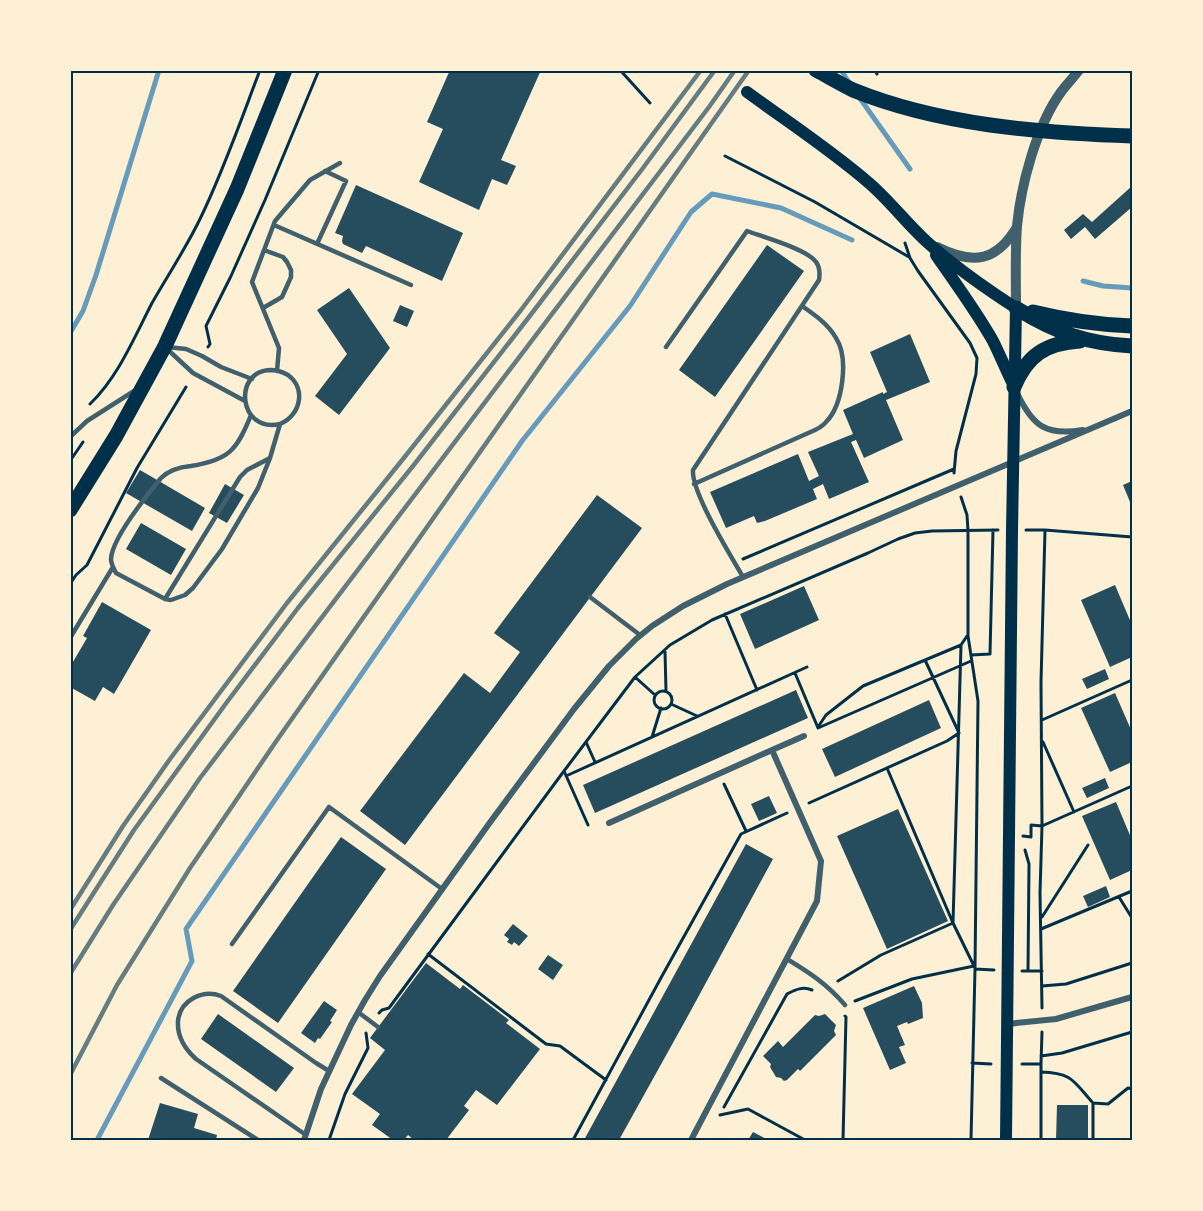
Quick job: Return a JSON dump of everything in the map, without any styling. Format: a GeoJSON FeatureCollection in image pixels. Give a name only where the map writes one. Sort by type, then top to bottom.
{"type":"FeatureCollection","features":[{"type":"Feature","properties":{"kind":"main road"},"geometry":{"type":"LineString","coordinates":[[70,510],[116,436],[165,346],[237,189],[285,70]]}},
{"type":"Feature","properties":{"kind":"main road"},"geometry":{"type":"LineString","coordinates":[[816,70],[852,89],[887,101],[965,121],[1001,127],[1132,136]]}},
{"type":"Feature","properties":{"kind":"main road"},"geometry":{"type":"LineString","coordinates":[[747,92],[860,176],[927,242],[973,280],[1039,323],[1094,342]]}},
{"type":"Feature","properties":{"kind":"main road"},"geometry":{"type":"LineString","coordinates":[[927,242],[981,321],[1014,387]]}},
{"type":"Feature","properties":{"kind":"main road"},"geometry":{"type":"LineString","coordinates":[[1016,308],[1071,321],[1132,326]]}},
{"type":"Feature","properties":{"kind":"main road"},"geometry":{"type":"LineString","coordinates":[[1006,1140],[1016,308]]}},
{"type":"Feature","properties":{"kind":"main road"},"geometry":{"type":"LineString","coordinates":[[1014,387],[1023,367],[1034,356],[1058,344],[1094,342],[1132,346]]}},
{"type":"Feature","properties":{"kind":"street"},"geometry":{"type":"LineString","coordinates":[[1016,308],[1017,226],[1036,140],[1060,93],[1079,70]]}},
{"type":"Feature","properties":{"kind":"street"},"geometry":{"type":"LineString","coordinates":[[927,242],[961,257],[979,258],[999,249],[1017,226]]}},
{"type":"Feature","properties":{"kind":"street"},"geometry":{"type":"LineString","coordinates":[[1014,387],[1029,416],[1043,427],[1066,432],[1098,426]]}},
{"type":"Feature","properties":{"kind":"street"},"geometry":{"type":"LineString","coordinates":[[305,1138],[329,1071],[358,1012],[380,976],[574,709],[609,666],[640,635],[683,606],[743,577],[1132,411]]}},
{"type":"Feature","properties":{"kind":"street"},"geometry":{"type":"LineString","coordinates":[[609,823],[804,736]]}},
{"type":"Feature","properties":{"kind":"street"},"geometry":{"type":"LineString","coordinates":[[691,1140],[817,901],[821,861],[772,750]]}},
{"type":"Feature","properties":{"kind":"street"},"geometry":{"type":"LineString","coordinates":[[1007,1024],[1042,1022],[1132,997]]}},
{"type":"Feature","properties":{"kind":"lane"},"geometry":{"type":"LineString","coordinates":[[277,371],[279,348],[252,282],[275,221],[310,180],[340,163]]}},
{"type":"Feature","properties":{"kind":"lane"},"geometry":{"type":"LineString","coordinates":[[317,244],[346,181],[325,171]]}},
{"type":"Feature","properties":{"kind":"lane"},"geometry":{"type":"LineString","coordinates":[[274,225],[411,285]]}},
{"type":"Feature","properties":{"kind":"lane"},"geometry":{"type":"LineString","coordinates":[[666,347],[747,231],[804,252],[819,266],[819,280],[695,466],[693,474],[694,484],[715,528],[743,577]]}},
{"type":"Feature","properties":{"kind":"lane"},"geometry":{"type":"LineString","coordinates":[[263,308],[282,297],[291,277],[291,270],[283,257],[264,250]]}},
{"type":"Feature","properties":{"kind":"lane"},"geometry":{"type":"LineString","coordinates":[[694,484],[815,430],[832,414],[843,377],[843,354],[829,329],[802,306]]}},
{"type":"Feature","properties":{"kind":"lane"},"geometry":{"type":"LineString","coordinates":[[165,346],[186,349],[221,367],[252,379]]}},
{"type":"Feature","properties":{"kind":"lane"},"geometry":{"type":"LineString","coordinates":[[165,346],[193,373],[245,401]]}},
{"type":"Feature","properties":{"kind":"lane"},"geometry":{"type":"LineString","coordinates":[[266,371],[277,371],[283,372],[292,379],[298,388],[298,404],[294,414],[285,422],[274,425],[261,423],[248,411],[245,392],[256,375],[266,371]]}},
{"type":"Feature","properties":{"kind":"lane"},"geometry":{"type":"LineString","coordinates":[[70,437],[87,421],[145,384]]}},
{"type":"Feature","properties":{"kind":"lane"},"geometry":{"type":"LineString","coordinates":[[251,415],[238,442],[225,455],[209,463],[182,467],[161,477],[134,512],[116,544],[111,560],[116,573],[165,599],[171,600],[185,595],[222,549],[258,488],[280,424]]}},
{"type":"Feature","properties":{"kind":"lane"},"geometry":{"type":"LineString","coordinates":[[165,599],[240,477],[247,470],[270,458]]}},
{"type":"Feature","properties":{"kind":"lane"},"geometry":{"type":"LineString","coordinates":[[70,638],[113,567]]}},
{"type":"Feature","properties":{"kind":"lane"},"geometry":{"type":"LineString","coordinates":[[590,597],[640,635]]}},
{"type":"Feature","properties":{"kind":"lane"},"geometry":{"type":"LineString","coordinates":[[232,944],[329,807],[442,889]]}},
{"type":"Feature","properties":{"kind":"lane"},"geometry":{"type":"LineString","coordinates":[[787,959],[820,979],[845,1005]]}},
{"type":"Feature","properties":{"kind":"lane"},"geometry":{"type":"LineString","coordinates":[[305,1138],[196,1059],[180,1036],[178,1022],[180,1013],[196,996],[209,993],[221,996],[329,1071]]}},
{"type":"Feature","properties":{"kind":"lane"},"geometry":{"type":"LineString","coordinates":[[358,1012],[378,1027]]}},
{"type":"Feature","properties":{"kind":"lane"},"geometry":{"type":"LineString","coordinates":[[161,1078],[258,1140]]}},
{"type":"Feature","properties":{"kind":"path"},"geometry":{"type":"LineString","coordinates":[[87,407],[100,394],[118,368],[199,222],[260,70]]}},
{"type":"Feature","properties":{"kind":"path"},"geometry":{"type":"LineString","coordinates":[[207,348],[210,344],[206,326],[265,200],[319,70]]}},
{"type":"Feature","properties":{"kind":"path"},"geometry":{"type":"LineString","coordinates":[[620,70],[650,103]]}},
{"type":"Feature","properties":{"kind":"path"},"geometry":{"type":"LineString","coordinates":[[725,156],[815,202],[910,258]]}},
{"type":"Feature","properties":{"kind":"path"},"geometry":{"type":"LineString","coordinates":[[900,237],[918,271],[970,343],[977,358],[976,374],[954,468],[968,531],[968,636],[978,700],[971,1140]]}},
{"type":"Feature","properties":{"kind":"path"},"geometry":{"type":"LineString","coordinates":[[70,584],[87,565],[137,468],[186,387]]}},
{"type":"Feature","properties":{"kind":"path"},"geometry":{"type":"LineString","coordinates":[[735,563],[954,468]]}},
{"type":"Feature","properties":{"kind":"path"},"geometry":{"type":"LineString","coordinates":[[970,655],[990,654],[993,530]]}},
{"type":"Feature","properties":{"kind":"path"},"geometry":{"type":"LineString","coordinates":[[1042,1022],[1042,720],[1045,530]]}},
{"type":"Feature","properties":{"kind":"path"},"geometry":{"type":"LineString","coordinates":[[445,931],[635,677],[665,650],[689,633],[725,614],[898,538],[915,533],[1045,530],[1132,537]]}},
{"type":"Feature","properties":{"kind":"path"},"geometry":{"type":"LineString","coordinates":[[725,614],[757,690]]}},
{"type":"Feature","properties":{"kind":"path"},"geometry":{"type":"LineString","coordinates":[[952,922],[962,645],[968,636]]}},
{"type":"Feature","properties":{"kind":"path"},"geometry":{"type":"LineString","coordinates":[[818,728],[826,715],[863,686],[962,645]]}},
{"type":"Feature","properties":{"kind":"path"},"geometry":{"type":"LineString","coordinates":[[635,677],[655,695],[655,703],[661,708],[666,708],[671,704],[672,698],[666,691],[665,650]]}},
{"type":"Feature","properties":{"kind":"path"},"geometry":{"type":"LineString","coordinates":[[925,660],[959,733]]}},
{"type":"Feature","properties":{"kind":"path"},"geometry":{"type":"LineString","coordinates":[[804,736],[971,661]]}},
{"type":"Feature","properties":{"kind":"path"},"geometry":{"type":"LineString","coordinates":[[566,776],[807,667]]}},
{"type":"Feature","properties":{"kind":"path"},"geometry":{"type":"LineString","coordinates":[[795,673],[818,728]]}},
{"type":"Feature","properties":{"kind":"path"},"geometry":{"type":"LineString","coordinates":[[1042,720],[1132,680]]}},
{"type":"Feature","properties":{"kind":"path"},"geometry":{"type":"LineString","coordinates":[[655,695],[660,691],[666,691]]}},
{"type":"Feature","properties":{"kind":"path"},"geometry":{"type":"LineString","coordinates":[[671,704],[698,716]]}},
{"type":"Feature","properties":{"kind":"path"},"geometry":{"type":"LineString","coordinates":[[652,737],[661,708]]}},
{"type":"Feature","properties":{"kind":"path"},"geometry":{"type":"LineString","coordinates":[[573,1140],[741,834],[947,741],[959,733]]}},
{"type":"Feature","properties":{"kind":"path"},"geometry":{"type":"LineString","coordinates":[[1042,739],[1074,812]]}},
{"type":"Feature","properties":{"kind":"path"},"geometry":{"type":"LineString","coordinates":[[586,742],[595,763]]}},
{"type":"Feature","properties":{"kind":"path"},"geometry":{"type":"LineString","coordinates":[[887,768],[952,922],[975,968]]}},
{"type":"Feature","properties":{"kind":"path"},"geometry":{"type":"LineString","coordinates":[[564,771],[588,825]]}},
{"type":"Feature","properties":{"kind":"path"},"geometry":{"type":"LineString","coordinates":[[719,774],[746,831]]}},
{"type":"Feature","properties":{"kind":"path"},"geometry":{"type":"LineString","coordinates":[[1021,836],[1031,837],[1031,825],[1042,826],[1132,786]]}},
{"type":"Feature","properties":{"kind":"path"},"geometry":{"type":"LineString","coordinates":[[1041,918],[1088,845]]}},
{"type":"Feature","properties":{"kind":"path"},"geometry":{"type":"LineString","coordinates":[[1024,846],[1029,864],[1028,971]]}},
{"type":"Feature","properties":{"kind":"path"},"geometry":{"type":"LineString","coordinates":[[1041,929],[1132,891]]}},
{"type":"Feature","properties":{"kind":"path"},"geometry":{"type":"LineString","coordinates":[[1119,897],[1132,918]]}},
{"type":"Feature","properties":{"kind":"path"},"geometry":{"type":"LineString","coordinates":[[829,987],[880,955],[952,922]]}},
{"type":"Feature","properties":{"kind":"path"},"geometry":{"type":"LineString","coordinates":[[428,954],[546,1044],[560,1046],[606,1080]]}},
{"type":"Feature","properties":{"kind":"path"},"geometry":{"type":"LineString","coordinates":[[1042,986],[1066,984],[1132,963]]}},
{"type":"Feature","properties":{"kind":"path"},"geometry":{"type":"LineString","coordinates":[[845,1005],[912,979],[975,968]]}},
{"type":"Feature","properties":{"kind":"path"},"geometry":{"type":"LineString","coordinates":[[716,1123],[787,994],[805,988],[815,992]]}},
{"type":"Feature","properties":{"kind":"path"},"geometry":{"type":"LineString","coordinates":[[839,1012],[846,1017],[843,1140]]}},
{"type":"Feature","properties":{"kind":"path"},"geometry":{"type":"LineString","coordinates":[[1041,1056],[1062,1053],[1132,1032]]}},
{"type":"Feature","properties":{"kind":"path"},"geometry":{"type":"LineString","coordinates":[[1041,1064],[1041,1140]]}},
{"type":"Feature","properties":{"kind":"path"},"geometry":{"type":"LineString","coordinates":[[1041,1072],[1068,1076],[1093,1103],[1093,1140]]}},
{"type":"Feature","properties":{"kind":"path"},"geometry":{"type":"LineString","coordinates":[[1093,1103],[1108,1104],[1128,1088],[1132,1089]]}},
{"type":"Feature","properties":{"kind":"path"},"geometry":{"type":"LineString","coordinates":[[720,1115],[748,1109],[805,1140]]}},
{"type":"Feature","properties":{"kind":"path"},"geometry":{"type":"LineString","coordinates":[[795,1135],[795,1140]]}},
{"type":"Feature","properties":{"kind":"building"},"geometry":{"type":"Polygon","coordinates":[[[450,70],[541,70],[501,160],[516,166],[507,185],[492,179],[479,210],[419,182],[443,129],[427,122],[450,70]]]}},
{"type":"Feature","properties":{"kind":"building"},"geometry":{"type":"Polygon","coordinates":[[[356,185],[463,233],[442,281],[366,246],[362,253],[343,244],[343,236],[335,233],[356,185]]]}},
{"type":"Feature","properties":{"kind":"building"},"geometry":{"type":"Polygon","coordinates":[[[1132,186],[1132,207],[1095,239],[1085,227],[1071,239],[1064,230],[1083,214],[1092,222],[1132,186]]]}},
{"type":"Feature","properties":{"kind":"building"},"geometry":{"type":"Polygon","coordinates":[[[767,245],[804,271],[715,397],[679,370],[767,245]]]}},
{"type":"Feature","properties":{"kind":"building"},"geometry":{"type":"Polygon","coordinates":[[[349,288],[390,348],[339,415],[315,396],[347,354],[317,310],[349,288]]]}},
{"type":"Feature","properties":{"kind":"building"},"geometry":{"type":"Polygon","coordinates":[[[400,305],[414,311],[407,327],[393,321],[400,305]]]}},
{"type":"Feature","properties":{"kind":"building"},"geometry":{"type":"Polygon","coordinates":[[[910,334],[930,382],[886,400],[903,440],[864,458],[856,440],[851,442],[869,482],[829,499],[823,484],[813,489],[817,499],[765,521],[757,523],[754,516],[726,528],[710,492],[798,454],[809,481],[819,476],[808,452],[853,434],[843,410],[887,392],[870,352],[910,334]]]}},
{"type":"Feature","properties":{"kind":"building"},"geometry":{"type":"Polygon","coordinates":[[[140,470],[205,508],[192,531],[126,493],[140,470]]]}},
{"type":"Feature","properties":{"kind":"building"},"geometry":{"type":"Polygon","coordinates":[[[1132,481],[1132,501],[1130,502],[1123,485],[1132,481]]]}},
{"type":"Feature","properties":{"kind":"building"},"geometry":{"type":"Polygon","coordinates":[[[225,484],[244,495],[227,523],[209,513],[225,484]]]}},
{"type":"Feature","properties":{"kind":"building"},"geometry":{"type":"Polygon","coordinates":[[[597,495],[642,528],[405,845],[360,811],[464,673],[490,693],[520,652],[494,633],[597,495]]]}},
{"type":"Feature","properties":{"kind":"building"},"geometry":{"type":"Polygon","coordinates":[[[141,523],[186,549],[171,575],[126,549],[141,523]]]}},
{"type":"Feature","properties":{"kind":"building"},"geometry":{"type":"Polygon","coordinates":[[[1115,585],[1132,625],[1132,657],[1110,667],[1081,600],[1115,585]]]}},
{"type":"Feature","properties":{"kind":"building"},"geometry":{"type":"Polygon","coordinates":[[[804,586],[819,620],[755,649],[740,614],[804,586]]]}},
{"type":"Feature","properties":{"kind":"building"},"geometry":{"type":"Polygon","coordinates":[[[102,602],[151,630],[114,694],[103,687],[95,701],[70,687],[70,667],[87,638],[83,636],[102,602]]]}},
{"type":"Feature","properties":{"kind":"building"},"geometry":{"type":"Polygon","coordinates":[[[1105,669],[1109,679],[1087,689],[1082,679],[1105,669]]]}},
{"type":"Feature","properties":{"kind":"building"},"geometry":{"type":"Polygon","coordinates":[[[796,690],[808,718],[595,813],[583,785],[796,690]]]}},
{"type":"Feature","properties":{"kind":"building"},"geometry":{"type":"Polygon","coordinates":[[[1115,693],[1132,732],[1132,762],[1110,772],[1081,708],[1115,693]]]}},
{"type":"Feature","properties":{"kind":"building"},"geometry":{"type":"Polygon","coordinates":[[[929,700],[941,728],[835,777],[822,749],[929,700]]]}},
{"type":"Feature","properties":{"kind":"building"},"geometry":{"type":"Polygon","coordinates":[[[1105,778],[1109,788],[1087,798],[1082,788],[1105,778]]]}},
{"type":"Feature","properties":{"kind":"building"},"geometry":{"type":"Polygon","coordinates":[[[769,796],[777,813],[759,821],[751,804],[769,796]]]}},
{"type":"Feature","properties":{"kind":"building"},"geometry":{"type":"Polygon","coordinates":[[[1116,802],[1132,840],[1132,870],[1110,880],[1082,816],[1116,802]]]}},
{"type":"Feature","properties":{"kind":"building"},"geometry":{"type":"Polygon","coordinates":[[[898,809],[948,921],[887,949],[837,836],[898,809]]]}},
{"type":"Feature","properties":{"kind":"building"},"geometry":{"type":"Polygon","coordinates":[[[341,837],[386,869],[278,1023],[233,991],[341,837]]]}},
{"type":"Feature","properties":{"kind":"building"},"geometry":{"type":"Polygon","coordinates":[[[746,844],[773,859],[689,1014],[619,1140],[584,1140],[746,844]]]}},
{"type":"Feature","properties":{"kind":"building"},"geometry":{"type":"Polygon","coordinates":[[[1106,886],[1110,897],[1088,907],[1083,896],[1106,886]]]}},
{"type":"Feature","properties":{"kind":"building"},"geometry":{"type":"Polygon","coordinates":[[[513,924],[528,936],[519,946],[514,942],[512,945],[507,942],[509,939],[504,935],[513,924]]]}},
{"type":"Feature","properties":{"kind":"building"},"geometry":{"type":"Polygon","coordinates":[[[548,955],[563,965],[553,980],[538,969],[548,955]]]}},
{"type":"Feature","properties":{"kind":"building"},"geometry":{"type":"Polygon","coordinates":[[[426,963],[460,989],[463,985],[509,1020],[506,1023],[540,1049],[497,1105],[476,1090],[464,1106],[469,1110],[446,1140],[414,1140],[408,1135],[404,1140],[393,1140],[372,1125],[380,1114],[352,1094],[385,1050],[370,1038],[426,963]]]}},
{"type":"Feature","properties":{"kind":"building"},"geometry":{"type":"Polygon","coordinates":[[[914,986],[922,1003],[923,1018],[897,1026],[905,1045],[899,1047],[906,1063],[890,1070],[863,1008],[914,986]]]}},
{"type":"Feature","properties":{"kind":"building"},"geometry":{"type":"Polygon","coordinates":[[[324,1001],[337,1010],[330,1021],[332,1022],[315,1043],[301,1033],[324,1001]]]}},
{"type":"Feature","properties":{"kind":"building"},"geometry":{"type":"Polygon","coordinates":[[[218,1014],[294,1068],[276,1092],[201,1039],[218,1014]]]}},
{"type":"Feature","properties":{"kind":"building"},"geometry":{"type":"Polygon","coordinates":[[[825,1014],[836,1025],[834,1031],[836,1035],[800,1071],[798,1069],[784,1081],[776,1077],[770,1067],[771,1064],[763,1056],[778,1041],[783,1047],[815,1015],[825,1014]]]}},
{"type":"Feature","properties":{"kind":"building"},"geometry":{"type":"Polygon","coordinates":[[[160,1103],[198,1114],[194,1128],[217,1135],[216,1140],[148,1140],[160,1103]]]}},
{"type":"Feature","properties":{"kind":"building"},"geometry":{"type":"Polygon","coordinates":[[[1057,1105],[1088,1105],[1088,1140],[1056,1140],[1057,1105]]]}},
{"type":"Feature","properties":{"kind":"building"},"geometry":{"type":"Polygon","coordinates":[[[753,1132],[768,1140],[748,1140],[753,1132]]]}},
{"type":"Feature","properties":{"kind":"waterway"},"geometry":{"type":"LineString","coordinates":[[70,333],[83,311],[96,275],[159,70]]}},
{"type":"Feature","properties":{"kind":"waterway"},"geometry":{"type":"LineString","coordinates":[[841,70],[850,84]]}},
{"type":"Feature","properties":{"kind":"waterway"},"geometry":{"type":"LineString","coordinates":[[859,97],[910,169]]}},
{"type":"Feature","properties":{"kind":"waterway"},"geometry":{"type":"LineString","coordinates":[[97,1140],[192,961],[186,929],[522,441],[630,306],[691,212],[712,194],[781,208],[852,240]]}},
{"type":"Feature","properties":{"kind":"waterway"},"geometry":{"type":"LineString","coordinates":[[1083,281],[1103,286],[1132,288]]}},
{"type":"Feature","properties":{"kind":"railway"},"geometry":{"type":"LineString","coordinates":[[70,910],[123,826],[170,759],[287,603],[521,310],[701,70]]}},
{"type":"Feature","properties":{"kind":"railway"},"geometry":{"type":"LineString","coordinates":[[70,930],[134,830],[227,702],[298,608],[529,317],[715,70]]}},
{"type":"Feature","properties":{"kind":"railway"},"geometry":{"type":"LineString","coordinates":[[70,974],[113,905],[200,778],[735,70]]}},
{"type":"Feature","properties":{"kind":"railway"},"geometry":{"type":"LineString","coordinates":[[70,1075],[117,985],[190,868],[277,740],[749,70]]}}]}
